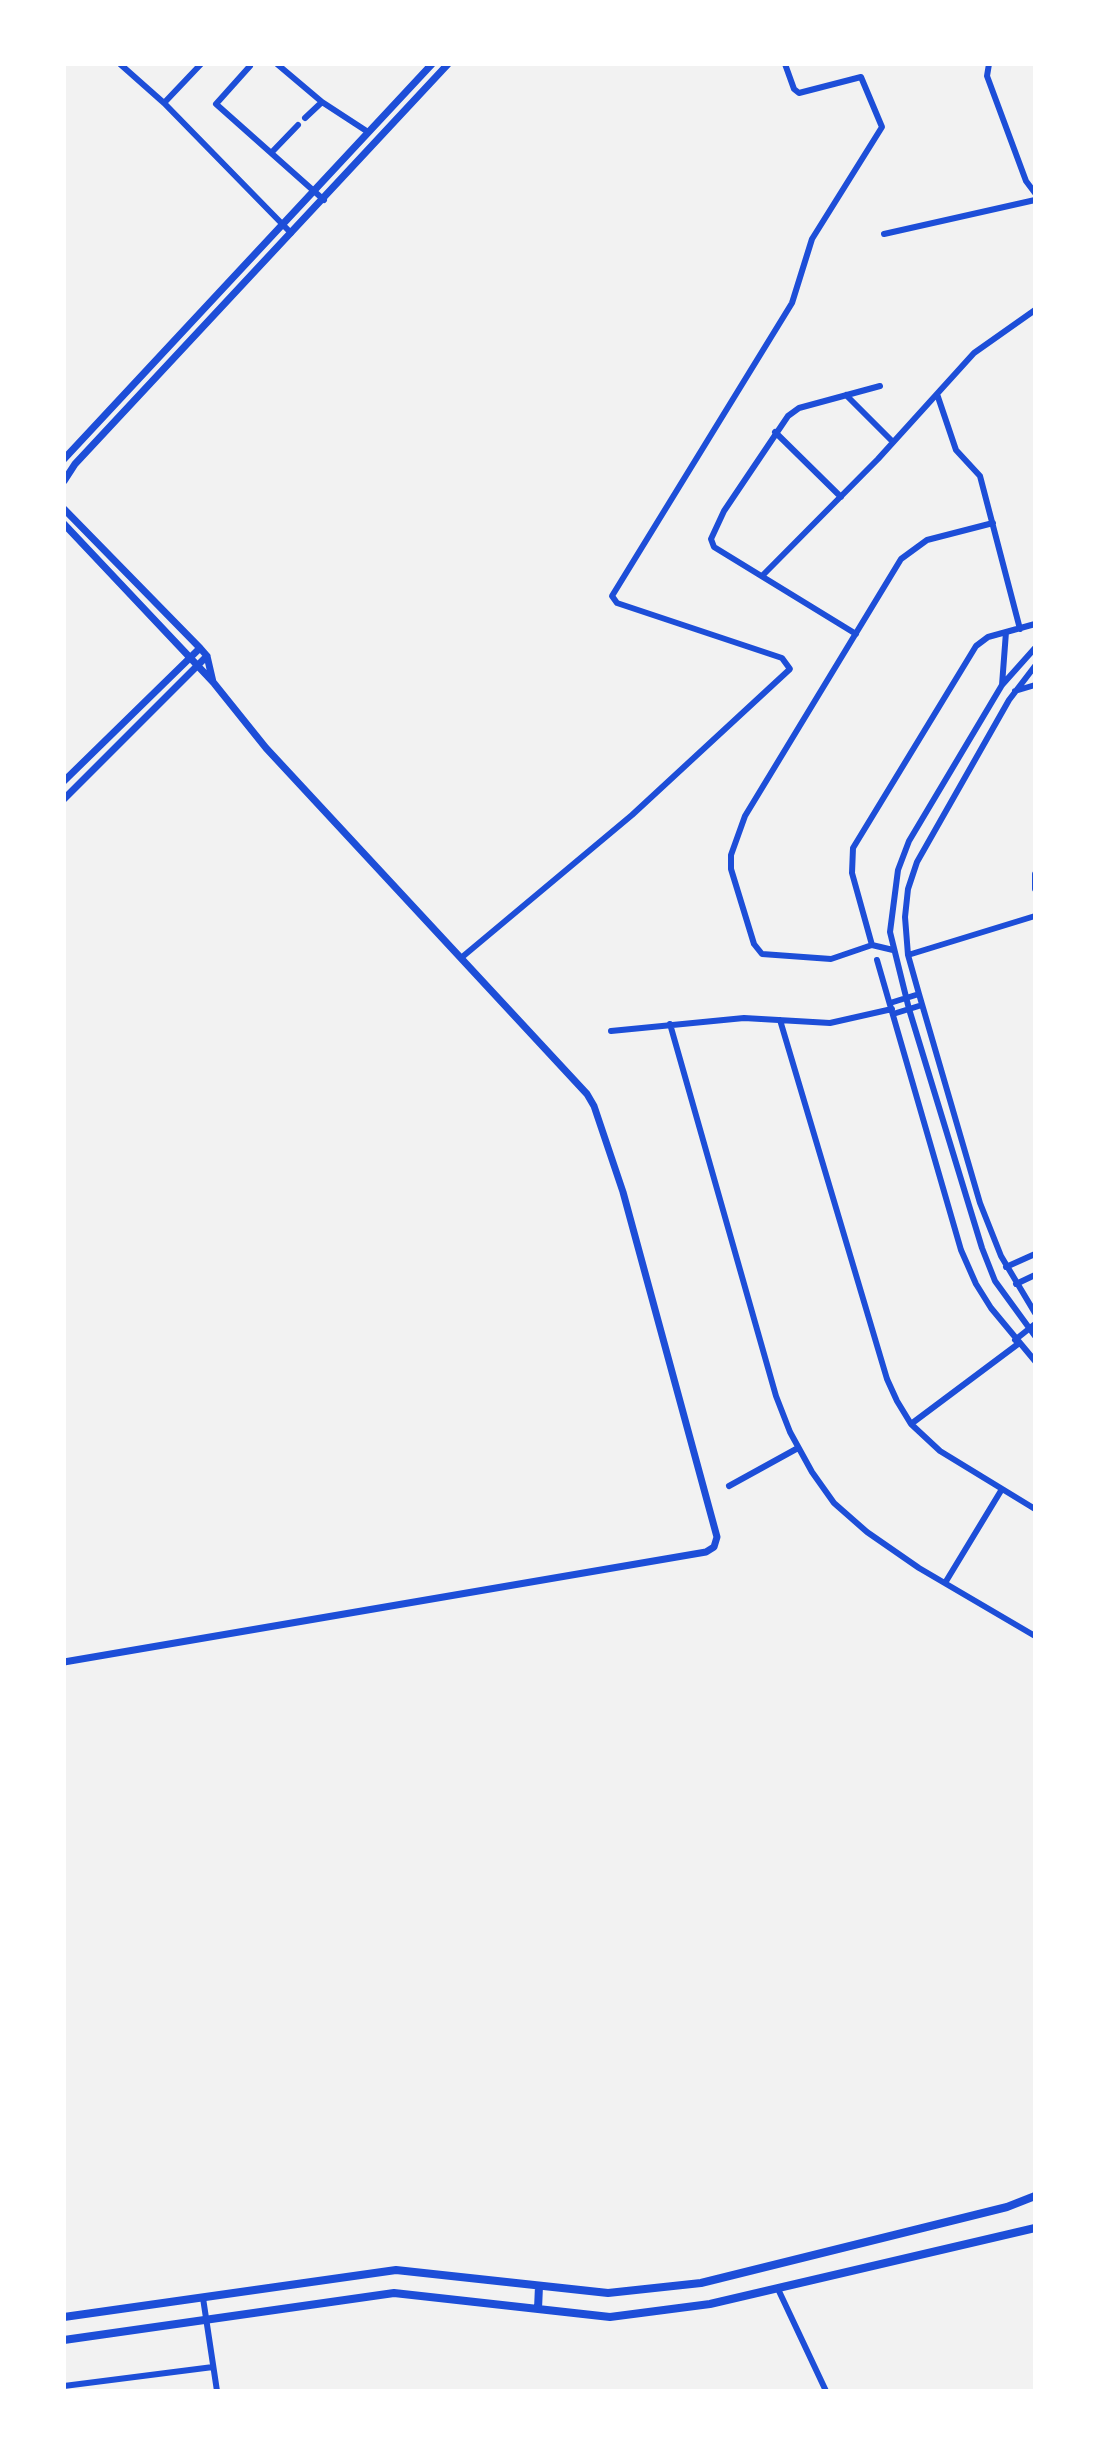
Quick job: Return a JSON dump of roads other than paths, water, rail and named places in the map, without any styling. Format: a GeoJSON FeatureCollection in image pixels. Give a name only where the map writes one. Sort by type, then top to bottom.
{"type":"FeatureCollection","features":[{"type":"Feature","properties":{"kind":"main road"},"geometry":{"type":"LineString","coordinates":[[64,2317],[396,2270],[608,2293],[701,2283],[1007,2207],[1035,2196]]}},
{"type":"Feature","properties":{"kind":"main road"},"geometry":{"type":"LineString","coordinates":[[64,2340],[394,2293],[610,2317],[710,2304],[1035,2228]]}},
{"type":"Feature","properties":{"kind":"main road"},"geometry":{"type":"LineString","coordinates":[[538,2309],[539,2286]]}},
{"type":"Feature","properties":{"kind":"street"},"geometry":{"type":"LineString","coordinates":[[120,64],[164,103],[291,233]]}},
{"type":"Feature","properties":{"kind":"street"},"geometry":{"type":"LineString","coordinates":[[164,103],[201,64]]}},
{"type":"Feature","properties":{"kind":"street"},"geometry":{"type":"LineString","coordinates":[[277,64],[322,102],[368,132]]}},
{"type":"Feature","properties":{"kind":"street"},"geometry":{"type":"LineString","coordinates":[[64,459],[432,64]]}},
{"type":"Feature","properties":{"kind":"street"},"geometry":{"type":"LineString","coordinates":[[64,481],[75,464],[448,64]]}},
{"type":"Feature","properties":{"kind":"street"},"geometry":{"type":"LineString","coordinates":[[461,958],[663,787],[790,669],[782,658],[617,603],[612,596],[792,303],[812,239],[882,127],[861,77],[851,77],[799,93],[794,89],[785,64]]}},
{"type":"Feature","properties":{"kind":"street"},"geometry":{"type":"LineString","coordinates":[[989,64],[987,76],[1026,181],[1035,193]]}},
{"type":"Feature","properties":{"kind":"street"},"geometry":{"type":"LineString","coordinates":[[250,66],[216,104],[324,200]]}},
{"type":"Feature","properties":{"kind":"street"},"geometry":{"type":"LineString","coordinates":[[305,118],[322,102]]}},
{"type":"Feature","properties":{"kind":"street"},"geometry":{"type":"LineString","coordinates":[[272,152],[298,125]]}},
{"type":"Feature","properties":{"kind":"street"},"geometry":{"type":"LineString","coordinates":[[884,234],[1035,200]]}},
{"type":"Feature","properties":{"kind":"street"},"geometry":{"type":"LineString","coordinates":[[1034,311],[1035,323]]}},
{"type":"Feature","properties":{"kind":"street"},"geometry":{"type":"LineString","coordinates":[[762,576],[841,497],[974,353],[1034,311]]}},
{"type":"Feature","properties":{"kind":"street"},"geometry":{"type":"LineString","coordinates":[[856,634],[714,547],[711,539],[724,511],[788,416],[799,408],[880,386]]}},
{"type":"Feature","properties":{"kind":"street"},"geometry":{"type":"LineString","coordinates":[[937,394],[956,450],[980,476],[1020,629]]}},
{"type":"Feature","properties":{"kind":"street"},"geometry":{"type":"LineString","coordinates":[[846,395],[893,442]]}},
{"type":"Feature","properties":{"kind":"street"},"geometry":{"type":"LineString","coordinates":[[775,432],[841,497]]}},
{"type":"Feature","properties":{"kind":"street"},"geometry":{"type":"LineString","coordinates":[[64,509],[207,656],[213,682]]}},
{"type":"Feature","properties":{"kind":"street"},"geometry":{"type":"LineString","coordinates":[[893,950],[872,945],[831,959],[762,954],[754,944],[731,869],[731,855],[745,816],[890,575],[914,547],[927,540],[993,523]]}},
{"type":"Feature","properties":{"kind":"street"},"geometry":{"type":"LineString","coordinates":[[64,524],[196,668],[213,682],[266,748],[594,1106],[648,1282],[717,1537],[714,1547],[706,1552],[64,1662]]}},
{"type":"Feature","properties":{"kind":"street"},"geometry":{"type":"LineString","coordinates":[[872,945],[852,873],[853,848],[969,654],[981,641],[1035,624]]}},
{"type":"Feature","properties":{"kind":"street"},"geometry":{"type":"LineString","coordinates":[[1002,685],[1006,632]]}},
{"type":"Feature","properties":{"kind":"street"},"geometry":{"type":"LineString","coordinates":[[64,781],[200,648]]}},
{"type":"Feature","properties":{"kind":"street"},"geometry":{"type":"LineString","coordinates":[[911,1424],[1018,1344],[1035,1336],[1032,1327],[995,1281],[982,1248],[893,950],[892,904],[898,870],[909,841],[1002,685],[1035,648]]}},
{"type":"Feature","properties":{"kind":"street"},"geometry":{"type":"LineString","coordinates":[[64,799],[207,656]]}},
{"type":"Feature","properties":{"kind":"street"},"geometry":{"type":"LineString","coordinates":[[1035,666],[1015,691],[917,862],[905,917],[908,955],[980,1203],[1006,1267],[1035,1313]]}},
{"type":"Feature","properties":{"kind":"street"},"geometry":{"type":"LineString","coordinates":[[1015,691],[1035,685]]}},
{"type":"Feature","properties":{"kind":"street"},"geometry":{"type":"LineString","coordinates":[[1035,874],[1035,889]]}},
{"type":"Feature","properties":{"kind":"street"},"geometry":{"type":"LineString","coordinates":[[908,955],[1035,916]]}},
{"type":"Feature","properties":{"kind":"street"},"geometry":{"type":"LineString","coordinates":[[877,960],[961,1250],[976,1284],[1018,1344],[1035,1361]]}},
{"type":"Feature","properties":{"kind":"street"},"geometry":{"type":"LineString","coordinates":[[891,1009],[919,994]]}},
{"type":"Feature","properties":{"kind":"street"},"geometry":{"type":"LineString","coordinates":[[611,1031],[744,1018],[830,1023],[922,1005]]}},
{"type":"Feature","properties":{"kind":"street"},"geometry":{"type":"LineString","coordinates":[[780,1020],[887,1379],[911,1424],[940,1451],[1035,1509]]}},
{"type":"Feature","properties":{"kind":"street"},"geometry":{"type":"LineString","coordinates":[[670,1024],[776,1396],[798,1448],[834,1503],[850,1518],[945,1583],[1035,1636]]}},
{"type":"Feature","properties":{"kind":"street"},"geometry":{"type":"LineString","coordinates":[[1006,1267],[1035,1254]]}},
{"type":"Feature","properties":{"kind":"street"},"geometry":{"type":"LineString","coordinates":[[995,1281],[1010,1274]]}},
{"type":"Feature","properties":{"kind":"street"},"geometry":{"type":"LineString","coordinates":[[1016,1284],[1035,1275]]}},
{"type":"Feature","properties":{"kind":"street"},"geometry":{"type":"LineString","coordinates":[[1018,1344],[1032,1327]]}},
{"type":"Feature","properties":{"kind":"street"},"geometry":{"type":"LineString","coordinates":[[729,1486],[798,1448]]}},
{"type":"Feature","properties":{"kind":"street"},"geometry":{"type":"LineString","coordinates":[[945,1583],[1002,1489]]}},
{"type":"Feature","properties":{"kind":"street"},"geometry":{"type":"LineString","coordinates":[[778,2289],[826,2391]]}},
{"type":"Feature","properties":{"kind":"street"},"geometry":{"type":"LineString","coordinates":[[203,2298],[217,2391]]}},
{"type":"Feature","properties":{"kind":"street"},"geometry":{"type":"LineString","coordinates":[[64,2386],[213,2367]]}}]}
